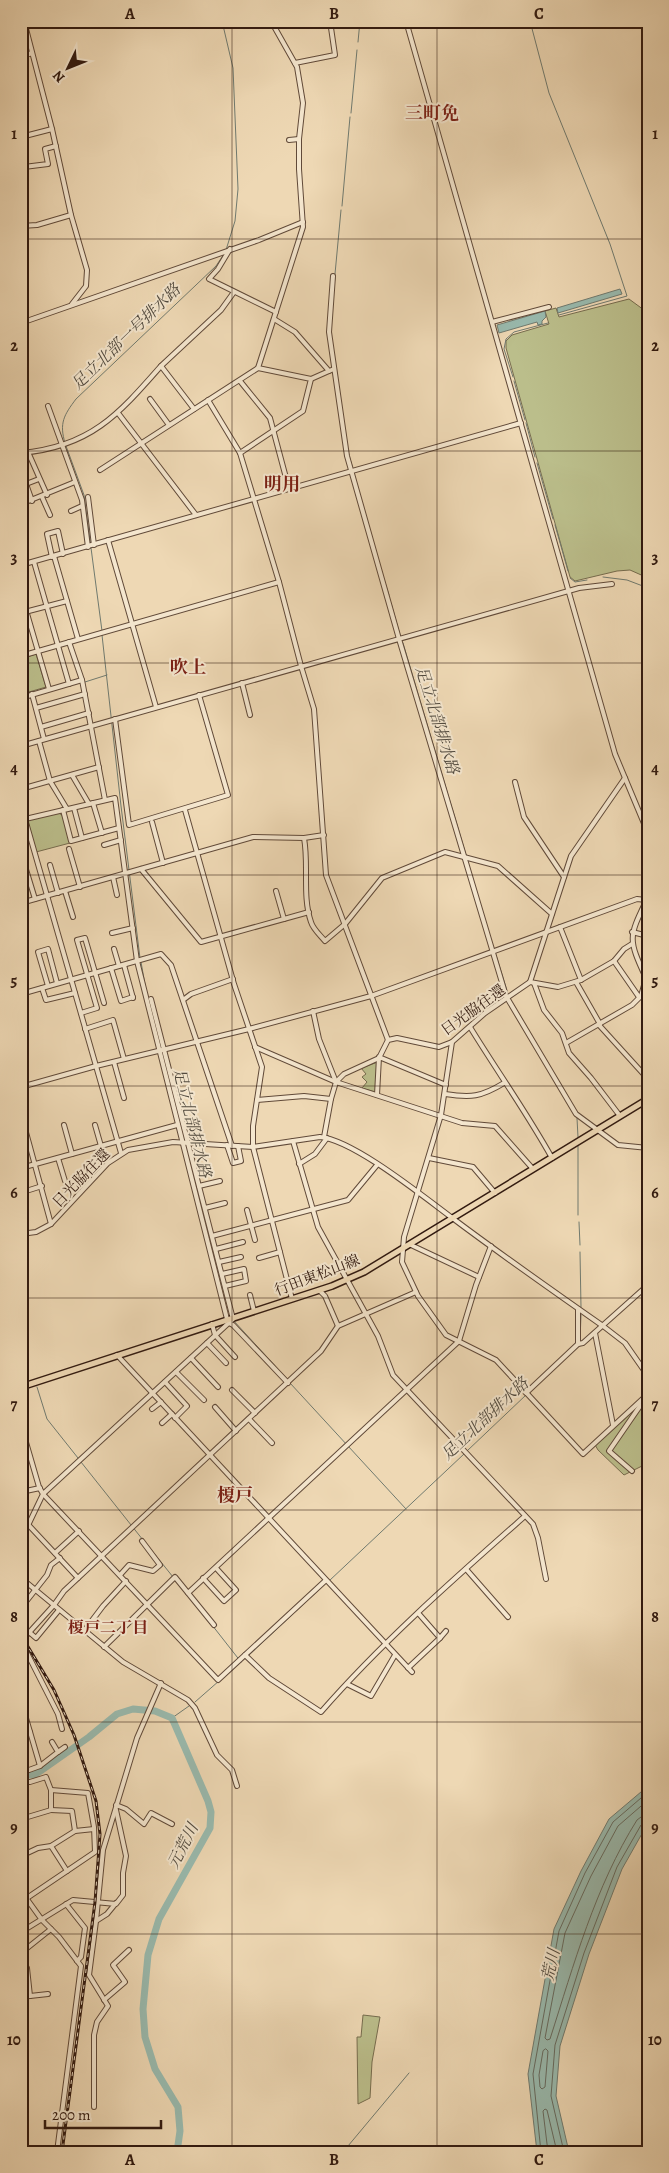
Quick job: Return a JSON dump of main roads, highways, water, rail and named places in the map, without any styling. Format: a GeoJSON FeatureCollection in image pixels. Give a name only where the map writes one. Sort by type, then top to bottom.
{"type":"FeatureCollection","features":[{"type":"Feature","properties":{"kind":"main road","name":"行田東松山線"},"geometry":{"type":"LineString","coordinates":[[21,1386],[212,1324],[230,1320],[347,1280],[403,1250],[648,1099]]}},
{"type":"Feature","properties":{"kind":"water"},"geometry":{"type":"Polygon","coordinates":[[[620,289],[622,294],[558,313],[557,308],[620,289]]]}},
{"type":"Feature","properties":{"kind":"water"},"geometry":{"type":"Polygon","coordinates":[[[545,311],[546,317],[542,324],[538,325],[537,322],[499,333],[497,325],[545,311]]]}},
{"type":"Feature","properties":{"kind":"water","name":"荒川"},"geometry":{"type":"Polygon","coordinates":[[[648,1786],[648,1823],[622,1869],[589,1954],[560,2046],[556,2096],[569,2152],[537,2152],[528,2074],[554,1929],[581,1871],[609,1819],[648,1786]]]}},
{"type":"Feature","properties":{"kind":"waterway","name":"足立北部一号排水路"},"geometry":{"type":"LineString","coordinates":[[222,21],[233,68],[238,189],[235,221],[226,250]]}},
{"type":"Feature","properties":{"kind":"waterway","name":"足立北部排水路"},"geometry":{"type":"LineString","coordinates":[[358,42],[360,21]]}},
{"type":"Feature","properties":{"kind":"waterway"},"geometry":{"type":"LineString","coordinates":[[530,21],[549,93],[610,244],[627,296],[559,315]]}},
{"type":"Feature","properties":{"kind":"waterway","name":"足立北部排水路"},"geometry":{"type":"LineString","coordinates":[[351,113],[357,50]]}},
{"type":"Feature","properties":{"kind":"waterway","name":"足立北部排水路"},"geometry":{"type":"LineString","coordinates":[[342,206],[350,117]]}},
{"type":"Feature","properties":{"kind":"waterway","name":"足立北部排水路"},"geometry":{"type":"LineString","coordinates":[[335,274],[341,210]]}},
{"type":"Feature","properties":{"kind":"waterway","name":"足立北部一号排水路"},"geometry":{"type":"LineString","coordinates":[[65,443],[63,436],[64,419],[76,399],[216,266],[224,254]]}},
{"type":"Feature","properties":{"kind":"waterway","name":"足立北部排水路"},"geometry":{"type":"LineString","coordinates":[[334,285],[335,278]]}},
{"type":"Feature","properties":{"kind":"waterway"},"geometry":{"type":"LineString","coordinates":[[513,377],[504,349],[506,339],[514,332],[548,323]]}},
{"type":"Feature","properties":{"kind":"waterway"},"geometry":{"type":"LineString","coordinates":[[514,381],[525,420]]}},
{"type":"Feature","properties":{"kind":"waterway"},"geometry":{"type":"LineString","coordinates":[[526,423],[535,457]]}},
{"type":"Feature","properties":{"kind":"waterway","name":"足立北部一号排水路"},"geometry":{"type":"LineString","coordinates":[[66,446],[84,495],[102,631]]}},
{"type":"Feature","properties":{"kind":"waterway","name":"足立北部排水路"},"geometry":{"type":"LineString","coordinates":[[348,452],[353,469]]}},
{"type":"Feature","properties":{"kind":"waterway"},"geometry":{"type":"LineString","coordinates":[[537,463],[553,519]]}},
{"type":"Feature","properties":{"kind":"waterway"},"geometry":{"type":"LineString","coordinates":[[555,525],[568,571]]}},
{"type":"Feature","properties":{"kind":"waterway","name":"足立北部排水路"},"geometry":{"type":"LineString","coordinates":[[380,567],[389,595]]}},
{"type":"Feature","properties":{"kind":"waterway"},"geometry":{"type":"LineString","coordinates":[[603,577],[627,580],[648,588]]}},
{"type":"Feature","properties":{"kind":"waterway"},"geometry":{"type":"LineString","coordinates":[[570,578],[575,582],[587,580]]}},
{"type":"Feature","properties":{"kind":"waterway","name":"足立北部排水路"},"geometry":{"type":"LineString","coordinates":[[391,603],[400,635]]}},
{"type":"Feature","properties":{"kind":"waterway","name":"足立北部排水路"},"geometry":{"type":"LineString","coordinates":[[102,635],[140,958]]}},
{"type":"Feature","properties":{"kind":"waterway","name":"足立北部排水路"},"geometry":{"type":"LineString","coordinates":[[403,643],[451,805]]}},
{"type":"Feature","properties":{"kind":"waterway"},"geometry":{"type":"LineString","coordinates":[[85,682],[107,675]]}},
{"type":"Feature","properties":{"kind":"waterway","name":"足立北部排水路"},"geometry":{"type":"LineString","coordinates":[[452,808],[466,855]]}},
{"type":"Feature","properties":{"kind":"waterway","name":"足立北部排水路"},"geometry":{"type":"LineString","coordinates":[[484,917],[493,948]]}},
{"type":"Feature","properties":{"kind":"waterway","name":"足立北部排水路"},"geometry":{"type":"LineString","coordinates":[[496,955],[508,994]]}},
{"type":"Feature","properties":{"kind":"waterway","name":"足立北部排水路"},"geometry":{"type":"LineString","coordinates":[[141,962],[146,990]]}},
{"type":"Feature","properties":{"kind":"waterway","name":"足立北部排水路"},"geometry":{"type":"LineString","coordinates":[[510,999],[529,1031]]}},
{"type":"Feature","properties":{"kind":"waterway","name":"足立北部排水路"},"geometry":{"type":"LineString","coordinates":[[165,1064],[181,1123]]}},
{"type":"Feature","properties":{"kind":"waterway","name":"足立北部排水路"},"geometry":{"type":"LineString","coordinates":[[577,1118],[578,1137]]}},
{"type":"Feature","properties":{"kind":"waterway","name":"足立北部排水路"},"geometry":{"type":"LineString","coordinates":[[578,1146],[578,1215]]}},
{"type":"Feature","properties":{"kind":"waterway","name":"足立北部排水路"},"geometry":{"type":"LineString","coordinates":[[194,1173],[231,1317]]}},
{"type":"Feature","properties":{"kind":"waterway","name":"足立北部排水路"},"geometry":{"type":"LineString","coordinates":[[579,1222],[580,1245]]}},
{"type":"Feature","properties":{"kind":"waterway","name":"足立北部排水路"},"geometry":{"type":"LineString","coordinates":[[580,1252],[581,1307]]}},
{"type":"Feature","properties":{"kind":"waterway","name":"足立北部排水路"},"geometry":{"type":"LineString","coordinates":[[580,1341],[581,1315]]}},
{"type":"Feature","properties":{"kind":"waterway","name":"足立北部排水路"},"geometry":{"type":"LineString","coordinates":[[233,1320],[288,1380]]}},
{"type":"Feature","properties":{"kind":"waterway","name":"足立北部排水路"},"geometry":{"type":"LineString","coordinates":[[553,1370],[579,1346]]}},
{"type":"Feature","properties":{"kind":"waterway","name":"足立北部排水路"},"geometry":{"type":"LineString","coordinates":[[290,1383],[406,1509]]}},
{"type":"Feature","properties":{"kind":"waterway"},"geometry":{"type":"LineString","coordinates":[[37,1387],[47,1419],[78,1458]]}},
{"type":"Feature","properties":{"kind":"waterway","name":"足立北部排水路"},"geometry":{"type":"LineString","coordinates":[[467,1451],[526,1395]]}},
{"type":"Feature","properties":{"kind":"waterway","name":"足立北部排水路"},"geometry":{"type":"LineString","coordinates":[[329,1581],[464,1454]]}},
{"type":"Feature","properties":{"kind":"waterway"},"geometry":{"type":"LineString","coordinates":[[81,1462],[143,1540]]}},
{"type":"Feature","properties":{"kind":"waterway"},"geometry":{"type":"LineString","coordinates":[[149,1547],[173,1577]]}},
{"type":"Feature","properties":{"kind":"waterway","name":"足立北部排水路"},"geometry":{"type":"LineString","coordinates":[[249,1655],[324,1585]]}},
{"type":"Feature","properties":{"kind":"waterway"},"geometry":{"type":"LineString","coordinates":[[212,1625],[241,1662]]}},
{"type":"Feature","properties":{"kind":"waterway","name":"足立北部排水路"},"geometry":{"type":"LineString","coordinates":[[195,1702],[244,1659]]}},
{"type":"Feature","properties":{"kind":"waterway","name":"足立北部排水路"},"geometry":{"type":"LineString","coordinates":[[172,1718],[189,1706]]}},
{"type":"Feature","properties":{"kind":"waterway","name":"元荒川"},"geometry":{"type":"LineString","coordinates":[[21,1775],[34,1775],[42,1770],[89,1737],[117,1714],[133,1709],[155,1711],[172,1718],[208,1801],[211,1812],[210,1828],[159,1919],[148,1955],[143,2009],[145,2037],[155,2069],[178,2107],[180,2131],[177,2152]]}},
{"type":"Feature","properties":{"kind":"waterway"},"geometry":{"type":"LineString","coordinates":[[343,2152],[409,2073]]}},
{"type":"Feature","properties":{"kind":"railway"},"geometry":{"type":"LineString","coordinates":[[21,1635],[54,1690],[74,1735],[96,1801],[100,1834],[95,1902],[62,2152]]}},
{"type":"Feature","properties":{"kind":"district","name":"三町免"},"geometry":{"type":"Point","coordinates":[432,113]}},
{"type":"Feature","properties":{"kind":"district","name":"明用"},"geometry":{"type":"Point","coordinates":[282,484]}},
{"type":"Feature","properties":{"kind":"district","name":"吹上"},"geometry":{"type":"Point","coordinates":[188,667]}},
{"type":"Feature","properties":{"kind":"district","name":"榎戸"},"geometry":{"type":"Point","coordinates":[235,1495]}},
{"type":"Feature","properties":{"kind":"district","name":"榎戸二丁目"},"geometry":{"type":"Point","coordinates":[108,1628]}}]}
